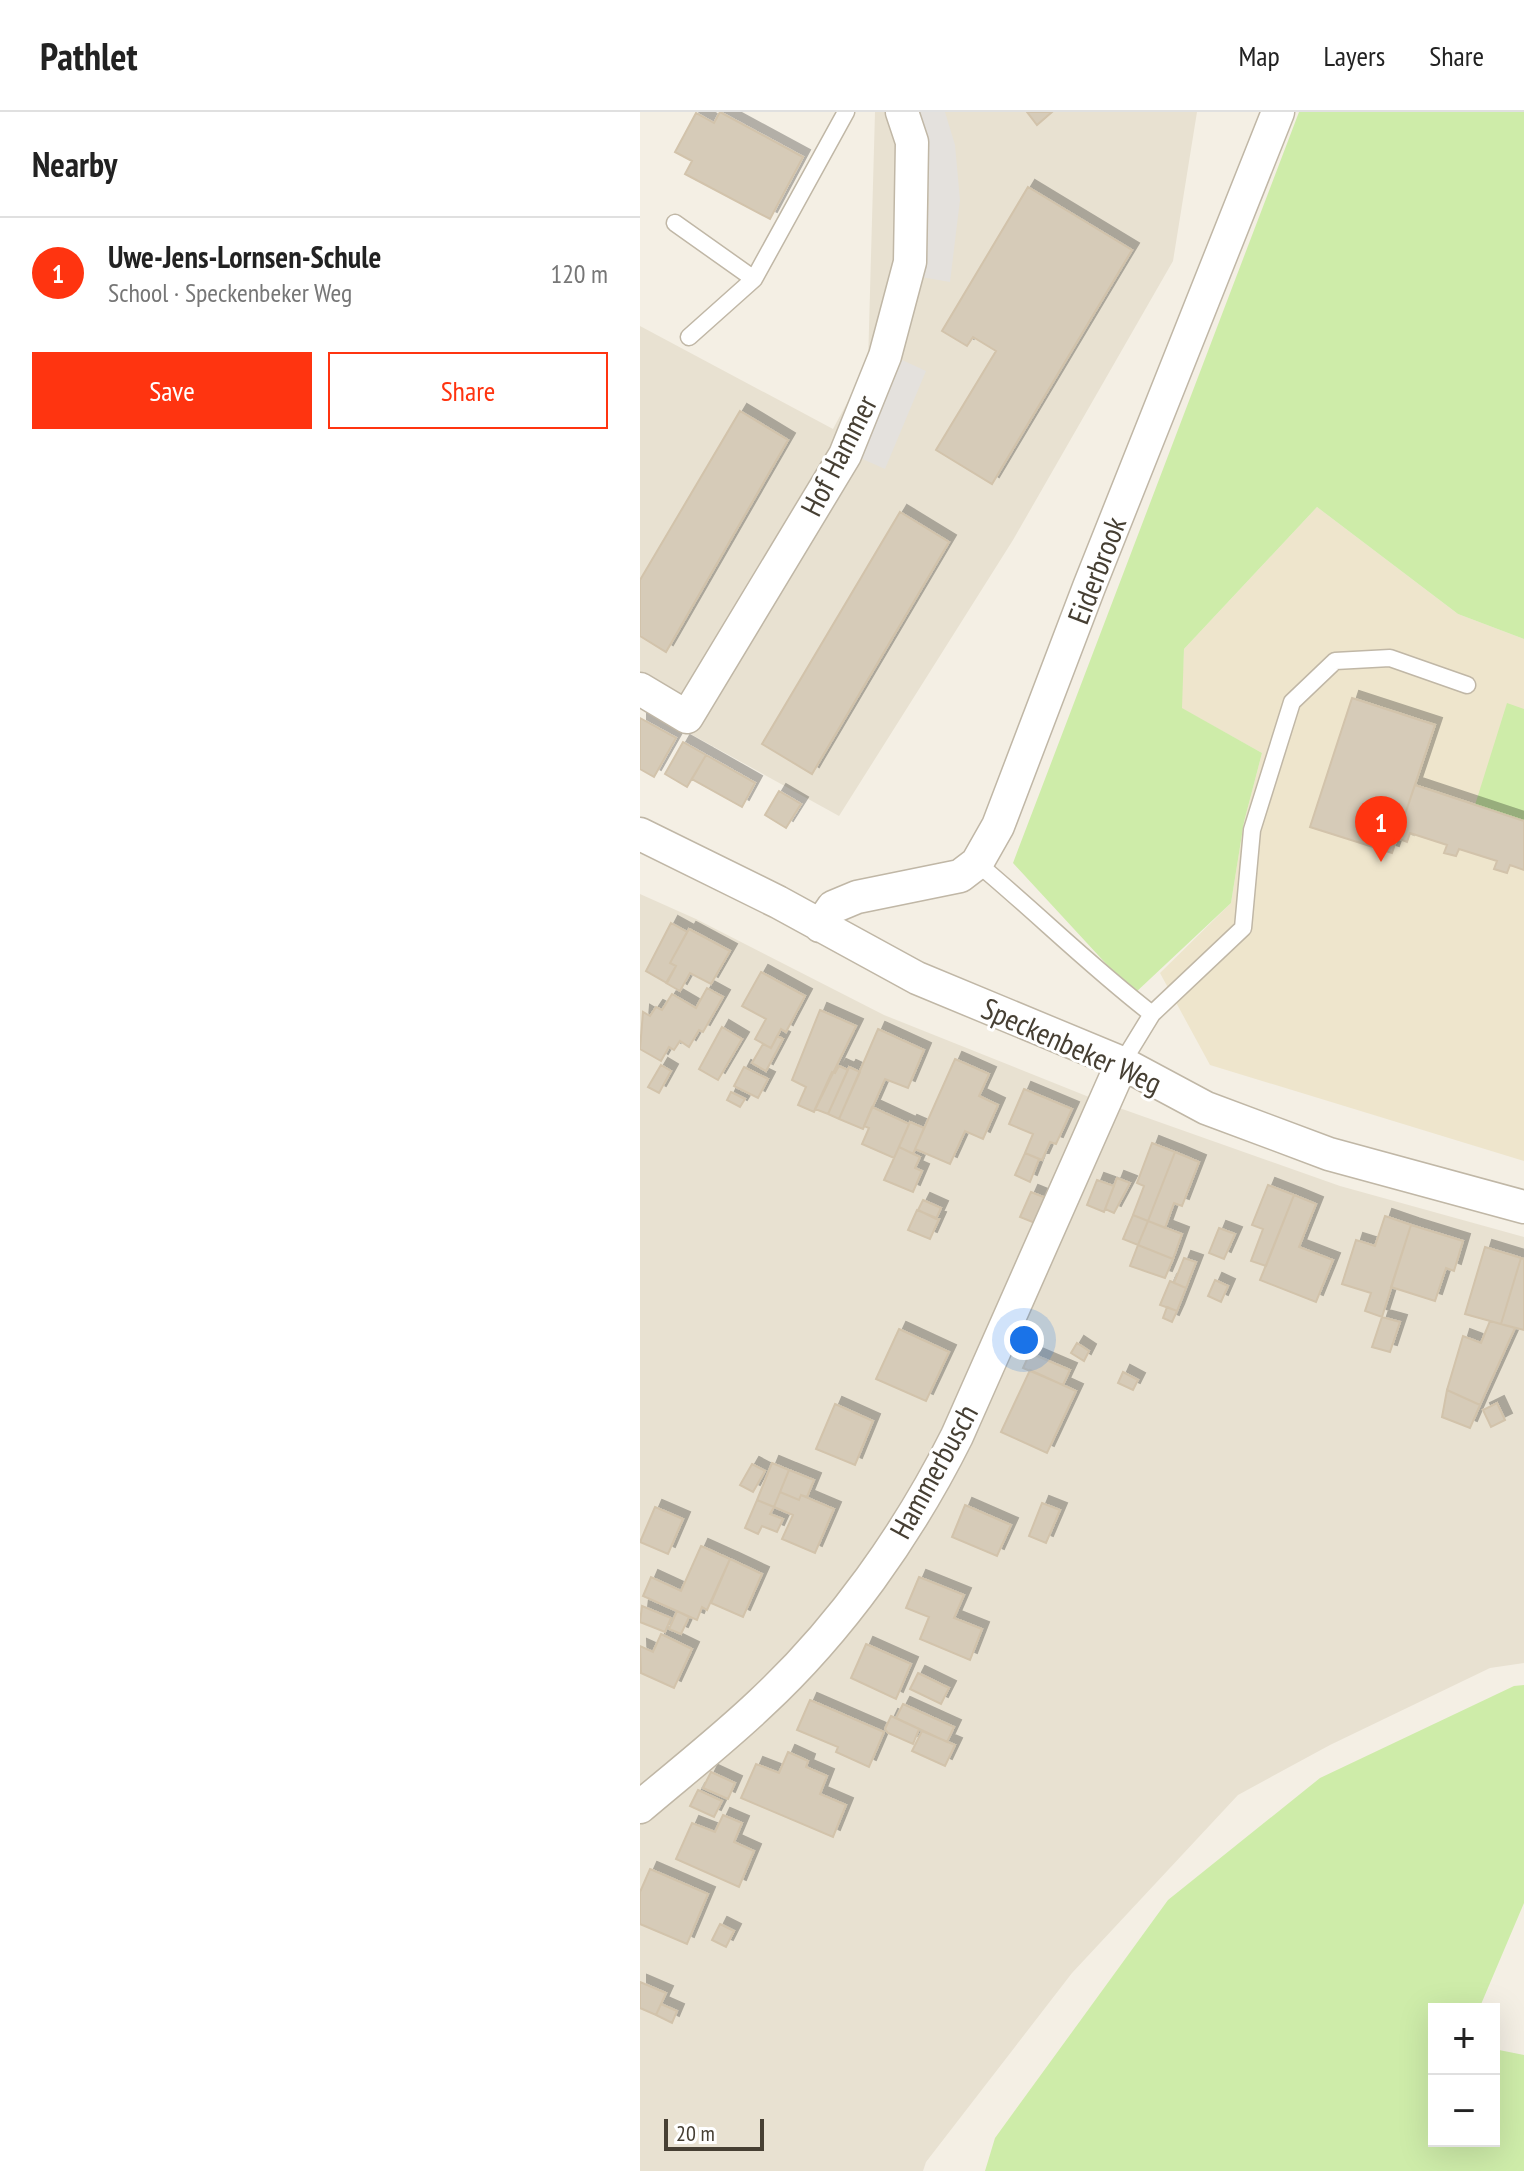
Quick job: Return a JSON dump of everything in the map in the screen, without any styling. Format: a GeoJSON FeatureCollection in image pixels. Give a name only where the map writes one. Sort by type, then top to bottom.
{"type":"FeatureCollection","features":[{"type":"Feature","properties":{"kind":"street","name":"Hof Hammer"},"geometry":{"type":"LineString","coordinates":[[640,689],[687,717],[845,455],[885,356],[910,262],[912,142],[902,112]]}},
{"type":"Feature","properties":{"kind":"street","name":"Eiderbrook"},"geometry":{"type":"LineString","coordinates":[[977,863],[998,826],[1089,587],[1278,112]]}},
{"type":"Feature","properties":{"kind":"street","name":"Speckenbeker Weg"},"geometry":{"type":"LineString","coordinates":[[640,834],[917,978],[1122,1063],[1206,1108],[1329,1154],[1524,1207]]}},
{"type":"Feature","properties":{"kind":"street"},"geometry":{"type":"LineString","coordinates":[[820,926],[833,907],[857,897],[939,883],[960,876],[977,863]]}},
{"type":"Feature","properties":{"kind":"street","name":"Hammerbusch"},"geometry":{"type":"LineString","coordinates":[[640,1807],[761,1703],[832,1627],[894,1544],[932,1485],[957,1436],[1122,1063]]}},
{"type":"Feature","properties":{"kind":"lane"},"geometry":{"type":"LineString","coordinates":[[689,337],[754,279],[846,112]]}},
{"type":"Feature","properties":{"kind":"lane"},"geometry":{"type":"LineString","coordinates":[[675,223],[754,279]]}},
{"type":"Feature","properties":{"kind":"lane"},"geometry":{"type":"LineString","coordinates":[[1122,1063],[1152,1014],[1243,928],[1252,830],[1292,702],[1335,661],[1390,658],[1467,685]]}},
{"type":"Feature","properties":{"kind":"lane"},"geometry":{"type":"LineString","coordinates":[[977,863],[1041,916],[1093,969],[1152,1014]]}},
{"type":"Feature","properties":{"kind":"shaded area"},"geometry":{"type":"Polygon","coordinates":[[[875,112],[1197,112],[1173,261],[1013,540],[839,816],[640,706],[640,326],[833,429],[868,364],[875,112]]]}},
{"type":"Feature","properties":{"kind":"shaded area"},"geometry":{"type":"Polygon","coordinates":[[[915,112],[945,112],[955,145],[960,200],[950,282],[921,277],[929,203],[926,154],[915,112]]]}},
{"type":"Feature","properties":{"kind":"shaded area"},"geometry":{"type":"Polygon","coordinates":[[[900,359],[926,371],[885,469],[858,457],[900,359]]]}},
{"type":"Feature","properties":{"kind":"shaded area"},"geometry":{"type":"Polygon","coordinates":[[[1317,507],[1458,614],[1524,639],[1524,1161],[1210,1065],[1160,973],[1231,903],[1244,822],[1262,753],[1181,708],[1184,649],[1317,507]]]}},
{"type":"Feature","properties":{"kind":"shaded area"},"geometry":{"type":"Polygon","coordinates":[[[640,894],[696,919],[884,1015],[1094,1099],[1340,1186],[1524,1237],[1524,1663],[1490,1668],[1330,1745],[1238,1795],[1072,1973],[926,2162],[923,2171],[640,2171],[640,894]]]}},
{"type":"Feature","properties":{"kind":"green space"},"geometry":{"type":"Polygon","coordinates":[[[1299,112],[1524,112],[1524,639],[1458,614],[1317,507],[1184,649],[1182,708],[1262,753],[1244,822],[1231,903],[1134,994],[1013,863],[1299,112]]]}},
{"type":"Feature","properties":{"kind":"green space"},"geometry":{"type":"Polygon","coordinates":[[[1507,703],[1524,709],[1524,821],[1475,805],[1507,703]]]}},
{"type":"Feature","properties":{"kind":"green space"},"geometry":{"type":"Polygon","coordinates":[[[1524,1685],[1524,1903],[1482,2003],[1428,2003],[1428,2147],[1500,2147],[1500,2050],[1524,2055],[1524,2171],[985,2171],[995,2138],[1168,1900],[1320,1778],[1514,1686],[1524,1685]]]}},
{"type":"Feature","properties":{"kind":"building"},"geometry":{"type":"Polygon","coordinates":[[[720,112],[803,157],[770,219],[685,174],[692,161],[675,152],[696,113],[714,123],[720,112]]]}},
{"type":"Feature","properties":{"kind":"building"},"geometry":{"type":"Polygon","coordinates":[[[1027,112],[1052,112],[1037,125],[1027,112]]]}},
{"type":"Feature","properties":{"kind":"building"},"geometry":{"type":"Polygon","coordinates":[[[1028,187],[1132,250],[992,484],[936,450],[996,351],[973,337],[967,346],[942,331],[1028,187]]]}},
{"type":"Feature","properties":{"kind":"building"},"geometry":{"type":"Polygon","coordinates":[[[740,411],[788,440],[666,652],[640,636],[640,580],[740,411]]]}},
{"type":"Feature","properties":{"kind":"building"},"geometry":{"type":"Polygon","coordinates":[[[900,512],[949,542],[812,774],[762,744],[900,512]]]}},
{"type":"Feature","properties":{"kind":"building"},"geometry":{"type":"Polygon","coordinates":[[[1352,698],[1435,725],[1392,853],[1310,827],[1352,698]]]}},
{"type":"Feature","properties":{"kind":"building"},"geometry":{"type":"Polygon","coordinates":[[[640,718],[676,738],[654,777],[640,769],[640,718]]]}},
{"type":"Feature","properties":{"kind":"building"},"geometry":{"type":"Polygon","coordinates":[[[683,742],[706,755],[687,787],[665,774],[683,742]]]}},
{"type":"Feature","properties":{"kind":"building"},"geometry":{"type":"Polygon","coordinates":[[[706,755],[755,783],[742,807],[692,779],[706,755]]]}},
{"type":"Feature","properties":{"kind":"building"},"geometry":{"type":"Polygon","coordinates":[[[1415,785],[1524,821],[1524,870],[1510,865],[1507,873],[1494,869],[1497,861],[1459,849],[1456,856],[1444,853],[1447,845],[1410,833],[1407,842],[1397,838],[1415,785]]]}},
{"type":"Feature","properties":{"kind":"building"},"geometry":{"type":"Polygon","coordinates":[[[779,791],[801,804],[786,828],[765,815],[779,791]]]}},
{"type":"Feature","properties":{"kind":"building"},"geometry":{"type":"Polygon","coordinates":[[[671,923],[687,932],[670,963],[676,966],[667,983],[646,971],[671,923]]]}},
{"type":"Feature","properties":{"kind":"building"},"geometry":{"type":"Polygon","coordinates":[[[689,929],[730,951],[711,984],[690,973],[680,991],[666,983],[676,966],[670,963],[689,929]]]}},
{"type":"Feature","properties":{"kind":"building"},"geometry":{"type":"Polygon","coordinates":[[[761,972],[805,996],[786,1032],[781,1029],[771,1048],[755,1039],[766,1019],[742,1006],[761,972]]]}},
{"type":"Feature","properties":{"kind":"building"},"geometry":{"type":"Polygon","coordinates":[[[707,988],[723,997],[703,1032],[699,1030],[689,1047],[680,1041],[674,1050],[669,1047],[661,1061],[640,1049],[643,1012],[650,1016],[656,1007],[662,1010],[672,994],[696,1008],[707,988]]]}},
{"type":"Feature","properties":{"kind":"building"},"geometry":{"type":"Polygon","coordinates":[[[820,1010],[856,1026],[814,1112],[798,1105],[806,1087],[792,1080],[820,1010]]]}},
{"type":"Feature","properties":{"kind":"building"},"geometry":{"type":"Polygon","coordinates":[[[722,1027],[742,1039],[718,1080],[699,1069],[722,1027]]]}},
{"type":"Feature","properties":{"kind":"building"},"geometry":{"type":"Polygon","coordinates":[[[878,1029],[924,1050],[908,1088],[885,1079],[863,1129],[839,1119],[878,1029]]]}},
{"type":"Feature","properties":{"kind":"building"},"geometry":{"type":"Polygon","coordinates":[[[777,1036],[783,1039],[766,1071],[752,1063],[763,1044],[771,1048],[777,1036]]]}},
{"type":"Feature","properties":{"kind":"building"},"geometry":{"type":"Polygon","coordinates":[[[955,1059],[989,1074],[979,1096],[998,1105],[983,1139],[965,1131],[950,1164],[915,1149],[955,1059]]]}},
{"type":"Feature","properties":{"kind":"building"},"geometry":{"type":"Polygon","coordinates":[[[661,1065],[671,1071],[659,1093],[648,1087],[661,1065]]]}},
{"type":"Feature","properties":{"kind":"building"},"geometry":{"type":"Polygon","coordinates":[[[839,1066],[848,1070],[828,1114],[815,1109],[832,1072],[835,1073],[839,1066]]]}},
{"type":"Feature","properties":{"kind":"building"},"geometry":{"type":"Polygon","coordinates":[[[744,1067],[768,1079],[758,1098],[734,1086],[744,1067]]]}},
{"type":"Feature","properties":{"kind":"building"},"geometry":{"type":"Polygon","coordinates":[[[849,1067],[860,1072],[839,1119],[828,1114],[849,1067]]]}},
{"type":"Feature","properties":{"kind":"building"},"geometry":{"type":"Polygon","coordinates":[[[1024,1089],[1072,1109],[1056,1144],[1050,1142],[1042,1160],[1025,1153],[1033,1134],[1009,1124],[1024,1089]]]}},
{"type":"Feature","properties":{"kind":"building"},"geometry":{"type":"Polygon","coordinates":[[[731,1092],[745,1099],[740,1107],[727,1100],[731,1092]]]}},
{"type":"Feature","properties":{"kind":"building"},"geometry":{"type":"Polygon","coordinates":[[[872,1107],[909,1124],[894,1158],[862,1144],[869,1128],[864,1126],[872,1107]]]}},
{"type":"Feature","properties":{"kind":"building"},"geometry":{"type":"Polygon","coordinates":[[[910,1122],[924,1128],[913,1154],[899,1147],[910,1122]]]}},
{"type":"Feature","properties":{"kind":"building"},"geometry":{"type":"Polygon","coordinates":[[[1152,1143],[1175,1152],[1148,1221],[1133,1215],[1144,1186],[1137,1183],[1152,1143]]]}},
{"type":"Feature","properties":{"kind":"building"},"geometry":{"type":"Polygon","coordinates":[[[899,1147],[920,1157],[915,1168],[922,1171],[913,1192],[884,1180],[899,1147]]]}},
{"type":"Feature","properties":{"kind":"building"},"geometry":{"type":"Polygon","coordinates":[[[1175,1152],[1199,1162],[1182,1206],[1174,1203],[1165,1228],[1148,1221],[1175,1152]]]}},
{"type":"Feature","properties":{"kind":"building"},"geometry":{"type":"Polygon","coordinates":[[[1025,1153],[1039,1159],[1030,1182],[1015,1175],[1025,1153]]]}},
{"type":"Feature","properties":{"kind":"building"},"geometry":{"type":"Polygon","coordinates":[[[1117,1178],[1130,1183],[1114,1213],[1105,1209],[1117,1178]]]}},
{"type":"Feature","properties":{"kind":"building"},"geometry":{"type":"Polygon","coordinates":[[[1097,1180],[1114,1186],[1104,1212],[1087,1205],[1097,1180]]]}},
{"type":"Feature","properties":{"kind":"building"},"geometry":{"type":"Polygon","coordinates":[[[1268,1185],[1294,1195],[1266,1266],[1251,1261],[1263,1229],[1252,1225],[1268,1185]]]}},
{"type":"Feature","properties":{"kind":"building"},"geometry":{"type":"Polygon","coordinates":[[[1031,1192],[1046,1198],[1035,1223],[1020,1217],[1031,1192]]]}},
{"type":"Feature","properties":{"kind":"building"},"geometry":{"type":"Polygon","coordinates":[[[1294,1195],[1316,1204],[1299,1247],[1333,1260],[1316,1302],[1260,1280],[1294,1195]]]}},
{"type":"Feature","properties":{"kind":"building"},"geometry":{"type":"Polygon","coordinates":[[[923,1200],[941,1208],[936,1219],[918,1210],[923,1200]]]}},
{"type":"Feature","properties":{"kind":"building"},"geometry":{"type":"Polygon","coordinates":[[[917,1210],[939,1219],[930,1239],[908,1230],[917,1210]]]}},
{"type":"Feature","properties":{"kind":"building"},"geometry":{"type":"Polygon","coordinates":[[[1133,1215],[1148,1221],[1138,1245],[1123,1239],[1133,1215]]]}},
{"type":"Feature","properties":{"kind":"building"},"geometry":{"type":"Polygon","coordinates":[[[1385,1216],[1411,1225],[1382,1317],[1365,1311],[1371,1293],[1342,1284],[1356,1240],[1375,1246],[1385,1216]]]}},
{"type":"Feature","properties":{"kind":"building"},"geometry":{"type":"Polygon","coordinates":[[[1148,1221],[1182,1234],[1173,1259],[1138,1245],[1148,1221]]]}},
{"type":"Feature","properties":{"kind":"building"},"geometry":{"type":"Polygon","coordinates":[[[1411,1225],[1463,1241],[1454,1271],[1446,1268],[1435,1301],[1391,1287],[1411,1225]]]}},
{"type":"Feature","properties":{"kind":"building"},"geometry":{"type":"Polygon","coordinates":[[[1219,1228],[1235,1234],[1224,1259],[1209,1253],[1219,1228]]]}},
{"type":"Feature","properties":{"kind":"building"},"geometry":{"type":"Polygon","coordinates":[[[1138,1245],[1173,1259],[1165,1278],[1130,1266],[1138,1245]]]}},
{"type":"Feature","properties":{"kind":"building"},"geometry":{"type":"Polygon","coordinates":[[[1485,1247],[1521,1258],[1501,1324],[1465,1314],[1485,1247]]]}},
{"type":"Feature","properties":{"kind":"building"},"geometry":{"type":"Polygon","coordinates":[[[1184,1258],[1196,1262],[1186,1288],[1174,1283],[1184,1258]]]}},
{"type":"Feature","properties":{"kind":"building"},"geometry":{"type":"Polygon","coordinates":[[[1521,1258],[1524,1259],[1524,1330],[1501,1324],[1521,1258]]]}},
{"type":"Feature","properties":{"kind":"building"},"geometry":{"type":"Polygon","coordinates":[[[1215,1280],[1228,1286],[1221,1302],[1208,1296],[1215,1280]]]}},
{"type":"Feature","properties":{"kind":"building"},"geometry":{"type":"Polygon","coordinates":[[[1170,1281],[1186,1288],[1177,1311],[1160,1305],[1170,1281]]]}},
{"type":"Feature","properties":{"kind":"building"},"geometry":{"type":"Polygon","coordinates":[[[1167,1307],[1177,1311],[1172,1322],[1163,1318],[1167,1307]]]}},
{"type":"Feature","properties":{"kind":"building"},"geometry":{"type":"Polygon","coordinates":[[[1382,1317],[1400,1322],[1390,1352],[1372,1347],[1382,1317]]]}},
{"type":"Feature","properties":{"kind":"building"},"geometry":{"type":"Polygon","coordinates":[[[1490,1321],[1515,1328],[1480,1405],[1447,1390],[1463,1336],[1481,1343],[1490,1321]]]}},
{"type":"Feature","properties":{"kind":"building"},"geometry":{"type":"Polygon","coordinates":[[[899,1329],[949,1352],[926,1401],[876,1379],[899,1329]]]}},
{"type":"Feature","properties":{"kind":"building"},"geometry":{"type":"Polygon","coordinates":[[[1077,1343],[1089,1351],[1084,1361],[1071,1353],[1077,1343]]]}},
{"type":"Feature","properties":{"kind":"building"},"geometry":{"type":"Polygon","coordinates":[[[1030,1353],[1070,1370],[1063,1385],[1023,1368],[1030,1353]]]}},
{"type":"Feature","properties":{"kind":"building"},"geometry":{"type":"Polygon","coordinates":[[[1030,1370],[1076,1391],[1047,1453],[1001,1432],[1030,1370]]]}},
{"type":"Feature","properties":{"kind":"building"},"geometry":{"type":"Polygon","coordinates":[[[1123,1372],[1138,1380],[1133,1390],[1118,1383],[1123,1372]]]}},
{"type":"Feature","properties":{"kind":"building"},"geometry":{"type":"Polygon","coordinates":[[[1447,1390],[1480,1405],[1470,1428],[1442,1417],[1447,1390]]]}},
{"type":"Feature","properties":{"kind":"building"},"geometry":{"type":"Polygon","coordinates":[[[1497,1403],[1505,1420],[1491,1427],[1483,1410],[1497,1403]]]}},
{"type":"Feature","properties":{"kind":"building"},"geometry":{"type":"Polygon","coordinates":[[[835,1404],[873,1421],[855,1465],[816,1449],[835,1404]]]}},
{"type":"Feature","properties":{"kind":"building"},"geometry":{"type":"Polygon","coordinates":[[[772,1463],[789,1470],[774,1507],[757,1500],[772,1463]]]}},
{"type":"Feature","properties":{"kind":"building"},"geometry":{"type":"Polygon","coordinates":[[[752,1464],[765,1471],[753,1492],[740,1485],[752,1464]]]}},
{"type":"Feature","properties":{"kind":"building"},"geometry":{"type":"Polygon","coordinates":[[[789,1470],[814,1480],[807,1497],[801,1495],[799,1500],[780,1492],[789,1470]]]}},
{"type":"Feature","properties":{"kind":"building"},"geometry":{"type":"Polygon","coordinates":[[[780,1492],[799,1500],[801,1495],[834,1509],[815,1553],[782,1539],[793,1515],[774,1507],[780,1492]]]}},
{"type":"Feature","properties":{"kind":"building"},"geometry":{"type":"Polygon","coordinates":[[[757,1500],[774,1507],[770,1514],[783,1519],[777,1532],[762,1526],[758,1534],[745,1528],[757,1500]]]}},
{"type":"Feature","properties":{"kind":"building"},"geometry":{"type":"Polygon","coordinates":[[[1042,1503],[1060,1510],[1046,1543],[1029,1536],[1042,1503]]]}},
{"type":"Feature","properties":{"kind":"building"},"geometry":{"type":"Polygon","coordinates":[[[965,1505],[1011,1525],[997,1556],[952,1537],[965,1505]]]}},
{"type":"Feature","properties":{"kind":"building"},"geometry":{"type":"Polygon","coordinates":[[[655,1507],[683,1519],[668,1554],[640,1542],[655,1507]]]}},
{"type":"Feature","properties":{"kind":"building"},"geometry":{"type":"Polygon","coordinates":[[[701,1546],[730,1559],[707,1610],[702,1607],[697,1620],[643,1596],[651,1577],[681,1591],[701,1546]]]}},
{"type":"Feature","properties":{"kind":"building"},"geometry":{"type":"Polygon","coordinates":[[[730,1559],[762,1574],[743,1617],[711,1603],[730,1559]]]}},
{"type":"Feature","properties":{"kind":"building"},"geometry":{"type":"Polygon","coordinates":[[[919,1577],[964,1595],[954,1618],[982,1629],[970,1660],[920,1639],[929,1617],[906,1608],[919,1577]]]}},
{"type":"Feature","properties":{"kind":"building"},"geometry":{"type":"Polygon","coordinates":[[[642,1606],[671,1618],[665,1632],[640,1622],[642,1606]]]}},
{"type":"Feature","properties":{"kind":"building"},"geometry":{"type":"Polygon","coordinates":[[[677,1611],[689,1617],[681,1634],[669,1629],[677,1611]]]}},
{"type":"Feature","properties":{"kind":"building"},"geometry":{"type":"Polygon","coordinates":[[[661,1634],[692,1649],[674,1688],[641,1673],[640,1646],[653,1652],[661,1634]]]}},
{"type":"Feature","properties":{"kind":"building"},"geometry":{"type":"Polygon","coordinates":[[[866,1644],[911,1664],[896,1699],[851,1678],[866,1644]]]}},
{"type":"Feature","properties":{"kind":"building"},"geometry":{"type":"Polygon","coordinates":[[[918,1673],[949,1688],[941,1704],[910,1689],[918,1673]]]}},
{"type":"Feature","properties":{"kind":"building"},"geometry":{"type":"Polygon","coordinates":[[[810,1700],[884,1732],[869,1767],[836,1752],[838,1747],[797,1730],[810,1700]]]}},
{"type":"Feature","properties":{"kind":"building"},"geometry":{"type":"Polygon","coordinates":[[[903,1704],[954,1727],[947,1742],[896,1718],[903,1704]]]}},
{"type":"Feature","properties":{"kind":"building"},"geometry":{"type":"Polygon","coordinates":[[[891,1716],[919,1729],[913,1744],[888,1733],[885,1729],[891,1716]]]}},
{"type":"Feature","properties":{"kind":"building"},"geometry":{"type":"Polygon","coordinates":[[[922,1731],[955,1745],[945,1766],[912,1751],[922,1731]]]}},
{"type":"Feature","properties":{"kind":"building"},"geometry":{"type":"Polygon","coordinates":[[[788,1752],[808,1761],[806,1767],[827,1776],[820,1794],[846,1805],[833,1837],[741,1798],[756,1764],[779,1773],[788,1752]]]}},
{"type":"Feature","properties":{"kind":"building"},"geometry":{"type":"Polygon","coordinates":[[[711,1772],[735,1783],[728,1799],[703,1788],[711,1772]]]}},
{"type":"Feature","properties":{"kind":"building"},"geometry":{"type":"Polygon","coordinates":[[[698,1790],[722,1801],[714,1817],[690,1806],[698,1790]]]}},
{"type":"Feature","properties":{"kind":"building"},"geometry":{"type":"Polygon","coordinates":[[[723,1815],[742,1823],[734,1842],[754,1851],[739,1887],[676,1859],[692,1823],[715,1832],[723,1815]]]}},
{"type":"Feature","properties":{"kind":"building"},"geometry":{"type":"Polygon","coordinates":[[[650,1869],[708,1894],[687,1944],[640,1924],[640,1892],[650,1869]]]}},
{"type":"Feature","properties":{"kind":"building"},"geometry":{"type":"Polygon","coordinates":[[[720,1924],[734,1931],[726,1947],[712,1940],[720,1924]]]}},
{"type":"Feature","properties":{"kind":"building"},"geometry":{"type":"Polygon","coordinates":[[[640,1982],[666,1993],[656,2015],[640,2008],[640,1982]]]}},
{"type":"Feature","properties":{"kind":"building"},"geometry":{"type":"Polygon","coordinates":[[[661,2004],[677,2011],[672,2023],[656,2015],[661,2004]]]}},
{"type":"Feature","properties":{"kind":"place","name":"Uwe-Jens-Lornsen-Schule"},"geometry":{"type":"Point","coordinates":[1381,862]}}]}
